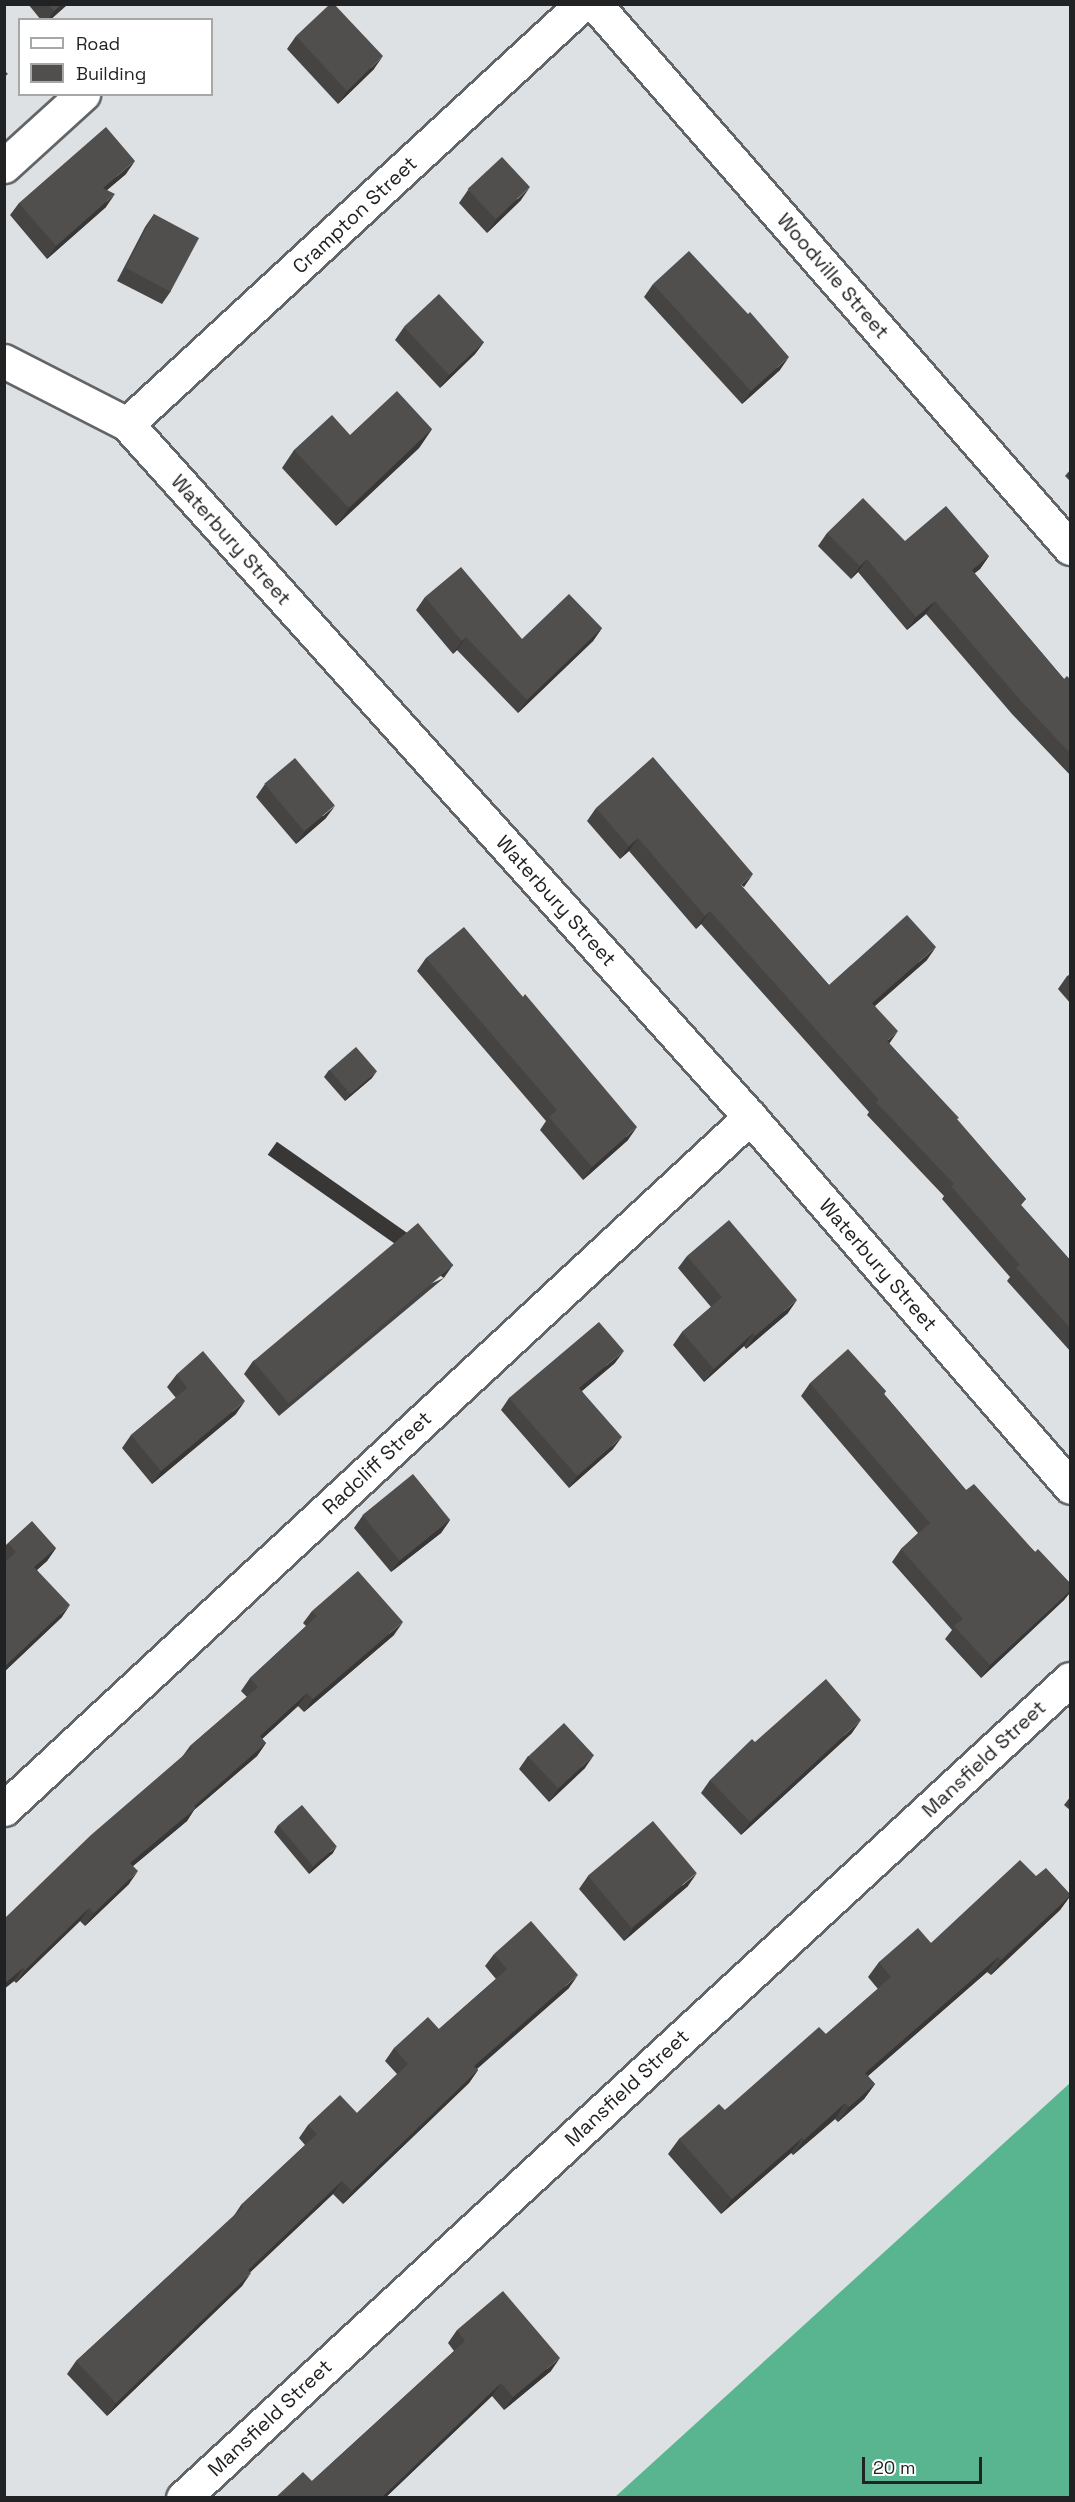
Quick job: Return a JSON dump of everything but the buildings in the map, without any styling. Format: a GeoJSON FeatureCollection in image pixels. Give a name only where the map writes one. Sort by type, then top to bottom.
{"type":"FeatureCollection","features":[{"type":"Feature","properties":{"kind":"street","name":"Crampton Street"},"geometry":{"type":"LineString","coordinates":[[127,424],[582,4]]}},
{"type":"Feature","properties":{"kind":"street","name":"Woodville Street"},"geometry":{"type":"LineString","coordinates":[[595,4],[1071,548]]}},
{"type":"Feature","properties":{"kind":"street"},"geometry":{"type":"LineString","coordinates":[[4,166],[81,96]]}},
{"type":"Feature","properties":{"kind":"street","name":"Waterbury Street"},"geometry":{"type":"LineString","coordinates":[[4,361],[127,424],[750,1117],[1071,1487]]}},
{"type":"Feature","properties":{"kind":"street","name":"Radcliff Street"},"geometry":{"type":"LineString","coordinates":[[4,1809],[750,1117]]}},
{"type":"Feature","properties":{"kind":"street","name":"Mansfield Street"},"geometry":{"type":"LineString","coordinates":[[183,2498],[1071,1679]]}},
{"type":"Feature","properties":{"kind":"green space"},"geometry":{"type":"Polygon","coordinates":[[[1070,2083],[1070,2497],[615,2497],[1070,2083]]]}}]}
